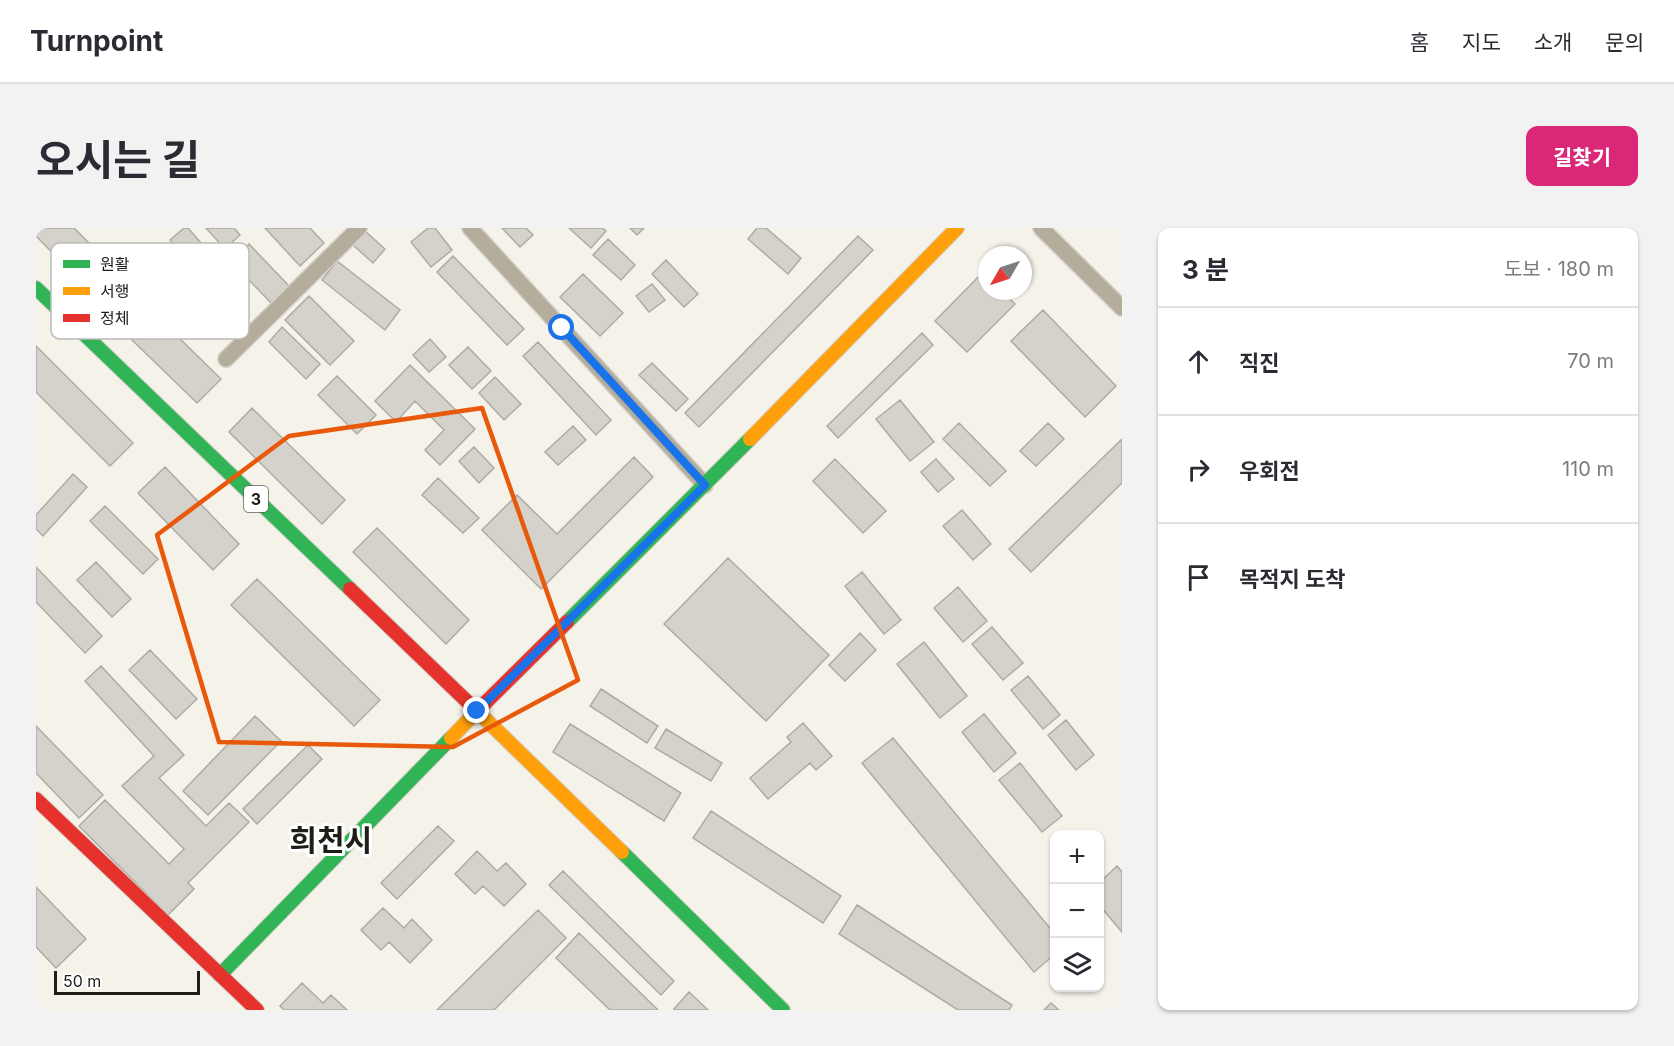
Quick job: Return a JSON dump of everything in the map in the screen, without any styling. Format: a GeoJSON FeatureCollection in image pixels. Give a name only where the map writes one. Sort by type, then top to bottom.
{"type":"FeatureCollection","features":[{"type":"Feature","properties":{"kind":"main road"},"geometry":{"type":"LineString","coordinates":[[220,975],[477,711],[705,485],[957,228]]}},
{"type":"Feature","properties":{"kind":"main road","name":"3"},"geometry":{"type":"LineString","coordinates":[[36,288],[51,302]]}},
{"type":"Feature","properties":{"kind":"main road","name":"3"},"geometry":{"type":"LineString","coordinates":[[89,339],[477,711],[783,1010]]}},
{"type":"Feature","properties":{"kind":"main road"},"geometry":{"type":"LineString","coordinates":[[36,799],[257,1010]]}},
{"type":"Feature","properties":{"kind":"street"},"geometry":{"type":"LineString","coordinates":[[249,336],[359,228]]}},
{"type":"Feature","properties":{"kind":"street"},"geometry":{"type":"LineString","coordinates":[[470,228],[705,485]]}},
{"type":"Feature","properties":{"kind":"street"},"geometry":{"type":"LineString","coordinates":[[1041,228],[1122,308]]}},
{"type":"Feature","properties":{"kind":"street"},"geometry":{"type":"LineString","coordinates":[[226,359],[246,339]]}},
{"type":"Feature","properties":{"kind":"highlighted area"},"geometry":{"type":"Polygon","coordinates":[[[482,408],[578,680],[453,747],[219,742],[157,535],[289,436],[482,408]]]}},
{"type":"Feature","properties":{"kind":"building"},"geometry":{"type":"Polygon","coordinates":[[[36,228],[74,228],[89,243],[51,243],[51,251],[36,236],[36,228]]]}},
{"type":"Feature","properties":{"kind":"building"},"geometry":{"type":"Polygon","coordinates":[[[184,228],[188,228],[201,243],[173,243],[170,240],[184,228]]]}},
{"type":"Feature","properties":{"kind":"building"},"geometry":{"type":"Polygon","coordinates":[[[206,228],[234,228],[240,235],[231,243],[220,243],[206,228]]]}},
{"type":"Feature","properties":{"kind":"building"},"geometry":{"type":"Polygon","coordinates":[[[265,228],[310,228],[324,243],[300,266],[265,228]]]}},
{"type":"Feature","properties":{"kind":"building"},"geometry":{"type":"Polygon","coordinates":[[[428,228],[435,228],[452,250],[431,267],[411,242],[428,228]]]}},
{"type":"Feature","properties":{"kind":"building"},"geometry":{"type":"Polygon","coordinates":[[[502,228],[526,228],[533,235],[520,247],[502,228]]]}},
{"type":"Feature","properties":{"kind":"building"},"geometry":{"type":"Polygon","coordinates":[[[569,228],[602,228],[606,231],[591,248],[569,228]]]}},
{"type":"Feature","properties":{"kind":"building"},"geometry":{"type":"Polygon","coordinates":[[[630,228],[644,228],[637,235],[630,228]]]}},
{"type":"Feature","properties":{"kind":"building"},"geometry":{"type":"Polygon","coordinates":[[[757,228],[766,228],[801,258],[788,274],[748,239],[757,228]]]}},
{"type":"Feature","properties":{"kind":"building"},"geometry":{"type":"Polygon","coordinates":[[[365,231],[385,249],[373,263],[353,245],[365,231]]]}},
{"type":"Feature","properties":{"kind":"building"},"geometry":{"type":"Polygon","coordinates":[[[858,236],[873,250],[699,427],[685,413],[858,236]]]}},
{"type":"Feature","properties":{"kind":"building"},"geometry":{"type":"Polygon","coordinates":[[[608,239],[635,265],[621,280],[593,255],[608,239]]]}},
{"type":"Feature","properties":{"kind":"building"},"geometry":{"type":"Polygon","coordinates":[[[249,244],[290,287],[272,304],[249,280],[249,244]]]}},
{"type":"Feature","properties":{"kind":"building"},"geometry":{"type":"Polygon","coordinates":[[[453,256],[524,329],[507,345],[437,272],[453,256]]]}},
{"type":"Feature","properties":{"kind":"building"},"geometry":{"type":"Polygon","coordinates":[[[666,260],[698,294],[684,307],[652,274],[666,260]]]}},
{"type":"Feature","properties":{"kind":"building"},"geometry":{"type":"Polygon","coordinates":[[[337,261],[400,310],[385,330],[322,280],[337,261]]]}},
{"type":"Feature","properties":{"kind":"building"},"geometry":{"type":"Polygon","coordinates":[[[583,274],[623,313],[600,336],[560,297],[583,274]]]}},
{"type":"Feature","properties":{"kind":"building"},"geometry":{"type":"Polygon","coordinates":[[[978,277],[978,300],[1011,300],[1015,304],[967,352],[935,321],[978,277]]]}},
{"type":"Feature","properties":{"kind":"building"},"geometry":{"type":"Polygon","coordinates":[[[652,284],[665,300],[649,312],[636,296],[652,284]]]}},
{"type":"Feature","properties":{"kind":"building"},"geometry":{"type":"Polygon","coordinates":[[[309,296],[354,341],[330,365],[285,320],[309,296]]]}},
{"type":"Feature","properties":{"kind":"building"},"geometry":{"type":"Polygon","coordinates":[[[1043,310],[1116,386],[1085,417],[1011,341],[1043,310]]]}},
{"type":"Feature","properties":{"kind":"building"},"geometry":{"type":"Polygon","coordinates":[[[282,327],[320,364],[306,379],[269,342],[282,327]]]}},
{"type":"Feature","properties":{"kind":"building"},"geometry":{"type":"Polygon","coordinates":[[[922,333],[933,345],[838,438],[827,426],[922,333]]]}},
{"type":"Feature","properties":{"kind":"building"},"geometry":{"type":"Polygon","coordinates":[[[131,339],[180,339],[221,379],[197,403],[131,339]]]}},
{"type":"Feature","properties":{"kind":"building"},"geometry":{"type":"Polygon","coordinates":[[[430,339],[446,357],[429,372],[413,355],[430,339]]]}},
{"type":"Feature","properties":{"kind":"building"},"geometry":{"type":"Polygon","coordinates":[[[538,342],[611,420],[596,435],[523,356],[538,342]]]}},
{"type":"Feature","properties":{"kind":"building"},"geometry":{"type":"Polygon","coordinates":[[[36,346],[133,443],[110,466],[36,392],[36,346]]]}},
{"type":"Feature","properties":{"kind":"building"},"geometry":{"type":"Polygon","coordinates":[[[468,347],[491,371],[472,389],[449,365],[468,347]]]}},
{"type":"Feature","properties":{"kind":"building"},"geometry":{"type":"Polygon","coordinates":[[[652,363],[688,399],[676,411],[639,375],[652,363]]]}},
{"type":"Feature","properties":{"kind":"building"},"geometry":{"type":"Polygon","coordinates":[[[410,365],[475,429],[440,465],[425,450],[444,430],[415,401],[396,422],[375,401],[410,365]]]}},
{"type":"Feature","properties":{"kind":"building"},"geometry":{"type":"Polygon","coordinates":[[[337,376],[376,415],[357,434],[318,395],[337,376]]]}},
{"type":"Feature","properties":{"kind":"building"},"geometry":{"type":"Polygon","coordinates":[[[495,377],[521,404],[504,420],[479,393],[495,377]]]}},
{"type":"Feature","properties":{"kind":"building"},"geometry":{"type":"Polygon","coordinates":[[[900,400],[934,442],[910,461],[876,419],[900,400]]]}},
{"type":"Feature","properties":{"kind":"building"},"geometry":{"type":"Polygon","coordinates":[[[252,408],[345,500],[322,524],[229,432],[252,408]]]}},
{"type":"Feature","properties":{"kind":"building"},"geometry":{"type":"Polygon","coordinates":[[[959,423],[1006,471],[990,486],[943,439],[959,423]]]}},
{"type":"Feature","properties":{"kind":"building"},"geometry":{"type":"Polygon","coordinates":[[[1048,423],[1064,439],[1036,466],[1020,451],[1048,423]]]}},
{"type":"Feature","properties":{"kind":"building"},"geometry":{"type":"Polygon","coordinates":[[[573,426],[586,440],[558,465],[545,452],[573,426]]]}},
{"type":"Feature","properties":{"kind":"building"},"geometry":{"type":"Polygon","coordinates":[[[1122,439],[1122,483],[1031,572],[1009,549],[1122,439]]]}},
{"type":"Feature","properties":{"kind":"building"},"geometry":{"type":"Polygon","coordinates":[[[474,447],[494,468],[479,483],[459,461],[474,447]]]}},
{"type":"Feature","properties":{"kind":"building"},"geometry":{"type":"Polygon","coordinates":[[[634,457],[653,477],[541,589],[482,530],[517,495],[557,534],[634,457]]]}},
{"type":"Feature","properties":{"kind":"building"},"geometry":{"type":"Polygon","coordinates":[[[835,459],[886,511],[863,533],[813,481],[835,459]]]}},
{"type":"Feature","properties":{"kind":"building"},"geometry":{"type":"Polygon","coordinates":[[[936,459],[954,479],[938,492],[921,472],[936,459]]]}},
{"type":"Feature","properties":{"kind":"building"},"geometry":{"type":"Polygon","coordinates":[[[165,467],[239,544],[213,570],[138,493],[165,467]]]}},
{"type":"Feature","properties":{"kind":"building"},"geometry":{"type":"Polygon","coordinates":[[[73,474],[87,487],[43,536],[36,529],[36,515],[73,474]]]}},
{"type":"Feature","properties":{"kind":"building"},"geometry":{"type":"Polygon","coordinates":[[[438,478],[479,518],[463,533],[422,495],[438,478]]]}},
{"type":"Feature","properties":{"kind":"building"},"geometry":{"type":"Polygon","coordinates":[[[105,506],[158,559],[143,574],[90,521],[105,506]]]}},
{"type":"Feature","properties":{"kind":"building"},"geometry":{"type":"Polygon","coordinates":[[[962,510],[991,544],[973,560],[943,526],[962,510]]]}},
{"type":"Feature","properties":{"kind":"building"},"geometry":{"type":"Polygon","coordinates":[[[377,528],[469,620],[446,644],[353,552],[377,528]]]}},
{"type":"Feature","properties":{"kind":"building"},"geometry":{"type":"Polygon","coordinates":[[[728,558],[829,655],[766,721],[664,624],[728,558]]]}},
{"type":"Feature","properties":{"kind":"building"},"geometry":{"type":"Polygon","coordinates":[[[96,562],[131,599],[112,617],[77,580],[96,562]]]}},
{"type":"Feature","properties":{"kind":"building"},"geometry":{"type":"Polygon","coordinates":[[[36,567],[102,636],[85,653],[36,602],[36,567]]]}},
{"type":"Feature","properties":{"kind":"building"},"geometry":{"type":"Polygon","coordinates":[[[862,572],[901,620],[884,634],[845,586],[862,572]]]}},
{"type":"Feature","properties":{"kind":"building"},"geometry":{"type":"Polygon","coordinates":[[[257,579],[380,700],[354,726],[231,605],[257,579]]]}},
{"type":"Feature","properties":{"kind":"building"},"geometry":{"type":"Polygon","coordinates":[[[958,587],[987,621],[963,642],[934,608],[958,587]]]}},
{"type":"Feature","properties":{"kind":"building"},"geometry":{"type":"Polygon","coordinates":[[[992,627],[1023,663],[1003,680],[972,644],[992,627]]]}},
{"type":"Feature","properties":{"kind":"building"},"geometry":{"type":"Polygon","coordinates":[[[860,633],[876,650],[845,681],[829,665],[860,633]]]}},
{"type":"Feature","properties":{"kind":"building"},"geometry":{"type":"Polygon","coordinates":[[[924,642],[967,696],[940,718],[897,664],[924,642]]]}},
{"type":"Feature","properties":{"kind":"building"},"geometry":{"type":"Polygon","coordinates":[[[150,650],[197,699],[176,719],[129,670],[150,650]]]}},
{"type":"Feature","properties":{"kind":"building"},"geometry":{"type":"Polygon","coordinates":[[[101,666],[184,755],[159,778],[206,826],[229,803],[249,822],[188,883],[194,889],[168,915],[79,826],[105,800],[169,864],[184,849],[122,786],[154,756],[85,681],[101,666]]]}},
{"type":"Feature","properties":{"kind":"building"},"geometry":{"type":"Polygon","coordinates":[[[1028,676],[1060,715],[1043,729],[1011,690],[1028,676]]]}},
{"type":"Feature","properties":{"kind":"building"},"geometry":{"type":"Polygon","coordinates":[[[601,689],[658,726],[647,743],[590,706],[601,689]]]}},
{"type":"Feature","properties":{"kind":"building"},"geometry":{"type":"Polygon","coordinates":[[[984,714],[1016,753],[994,772],[962,732],[984,714]]]}},
{"type":"Feature","properties":{"kind":"building"},"geometry":{"type":"Polygon","coordinates":[[[255,716],[281,741],[208,815],[183,791],[255,716]]]}},
{"type":"Feature","properties":{"kind":"building"},"geometry":{"type":"Polygon","coordinates":[[[1066,720],[1094,755],[1076,770],[1048,735],[1066,720]]]}},
{"type":"Feature","properties":{"kind":"building"},"geometry":{"type":"Polygon","coordinates":[[[803,723],[832,756],[816,770],[810,763],[768,799],[750,778],[791,742],[787,737],[803,723]]]}},
{"type":"Feature","properties":{"kind":"building"},"geometry":{"type":"Polygon","coordinates":[[[570,724],[681,793],[664,821],[553,752],[570,724]]]}},
{"type":"Feature","properties":{"kind":"building"},"geometry":{"type":"Polygon","coordinates":[[[36,726],[103,795],[79,818],[36,773],[36,726]]]}},
{"type":"Feature","properties":{"kind":"building"},"geometry":{"type":"Polygon","coordinates":[[[666,729],[722,763],[711,781],[655,748],[666,729]]]}},
{"type":"Feature","properties":{"kind":"building"},"geometry":{"type":"Polygon","coordinates":[[[893,738],[1050,928],[1050,958],[1034,972],[862,763],[893,738]]]}},
{"type":"Feature","properties":{"kind":"building"},"geometry":{"type":"Polygon","coordinates":[[[308,745],[322,759],[257,824],[243,809],[308,745]]]}},
{"type":"Feature","properties":{"kind":"building"},"geometry":{"type":"Polygon","coordinates":[[[1020,763],[1062,816],[1042,832],[999,780],[1020,763]]]}},
{"type":"Feature","properties":{"kind":"building"},"geometry":{"type":"Polygon","coordinates":[[[711,811],[841,896],[823,923],[693,838],[711,811]]]}},
{"type":"Feature","properties":{"kind":"building"},"geometry":{"type":"Polygon","coordinates":[[[438,826],[454,841],[397,899],[381,883],[438,826]]]}},
{"type":"Feature","properties":{"kind":"building"},"geometry":{"type":"Polygon","coordinates":[[[477,851],[497,871],[506,863],[526,884],[504,906],[483,886],[475,894],[455,874],[477,851]]]}},
{"type":"Feature","properties":{"kind":"building"},"geometry":{"type":"Polygon","coordinates":[[[1117,866],[1122,872],[1122,932],[1104,911],[1104,878],[1117,866]]]}},
{"type":"Feature","properties":{"kind":"building"},"geometry":{"type":"Polygon","coordinates":[[[563,871],[674,981],[661,995],[549,885],[563,871]]]}},
{"type":"Feature","properties":{"kind":"building"},"geometry":{"type":"Polygon","coordinates":[[[36,887],[86,939],[56,968],[36,947],[36,887]]]}},
{"type":"Feature","properties":{"kind":"building"},"geometry":{"type":"Polygon","coordinates":[[[857,905],[1012,1005],[1009,1010],[958,1010],[839,934],[857,905]]]}},
{"type":"Feature","properties":{"kind":"building"},"geometry":{"type":"Polygon","coordinates":[[[383,908],[404,928],[412,919],[432,940],[410,963],[389,942],[381,950],[361,930],[383,908]]]}},
{"type":"Feature","properties":{"kind":"building"},"geometry":{"type":"Polygon","coordinates":[[[538,910],[566,938],[494,1010],[437,1010],[538,910]]]}},
{"type":"Feature","properties":{"kind":"building"},"geometry":{"type":"Polygon","coordinates":[[[579,933],[658,1010],[610,1010],[556,958],[579,933]]]}},
{"type":"Feature","properties":{"kind":"building"},"geometry":{"type":"Polygon","coordinates":[[[302,983],[323,1003],[331,995],[347,1010],[284,1010],[280,1006],[302,983]]]}},
{"type":"Feature","properties":{"kind":"building"},"geometry":{"type":"Polygon","coordinates":[[[689,992],[708,1010],[675,1010],[689,992]]]}},
{"type":"Feature","properties":{"kind":"building"},"geometry":{"type":"Polygon","coordinates":[[[1051,1003],[1059,1010],[1044,1010],[1051,1003]]]}},
{"type":"Feature","properties":{"kind":"traffic: fast"},"geometry":{"type":"LineString","coordinates":[[36,288],[51,302]]}},
{"type":"Feature","properties":{"kind":"traffic: fast"},"geometry":{"type":"LineString","coordinates":[[89,339],[350,589]]}},
{"type":"Feature","properties":{"kind":"traffic: fast"},"geometry":{"type":"LineString","coordinates":[[567,622],[750,439]]}},
{"type":"Feature","properties":{"kind":"traffic: fast"},"geometry":{"type":"LineString","coordinates":[[220,975],[451,738]]}},
{"type":"Feature","properties":{"kind":"traffic: fast"},"geometry":{"type":"LineString","coordinates":[[622,852],[783,1010]]}},
{"type":"Feature","properties":{"kind":"traffic: slow"},"geometry":{"type":"LineString","coordinates":[[750,439],[957,228]]}},
{"type":"Feature","properties":{"kind":"traffic: slow"},"geometry":{"type":"LineString","coordinates":[[451,738],[477,711],[622,852]]}},
{"type":"Feature","properties":{"kind":"traffic: jam"},"geometry":{"type":"LineString","coordinates":[[350,589],[477,711],[567,622]]}},
{"type":"Feature","properties":{"kind":"traffic: jam"},"geometry":{"type":"LineString","coordinates":[[36,799],[257,1010]]}},
{"type":"Feature","properties":{"kind":"district","name":"희천시"},"geometry":{"type":"Point","coordinates":[331,840]}},
{"type":"Feature","properties":{"kind":"route"},"geometry":{"type":"LineString","coordinates":[[477,711],[705,485],[562,328]]}}]}
